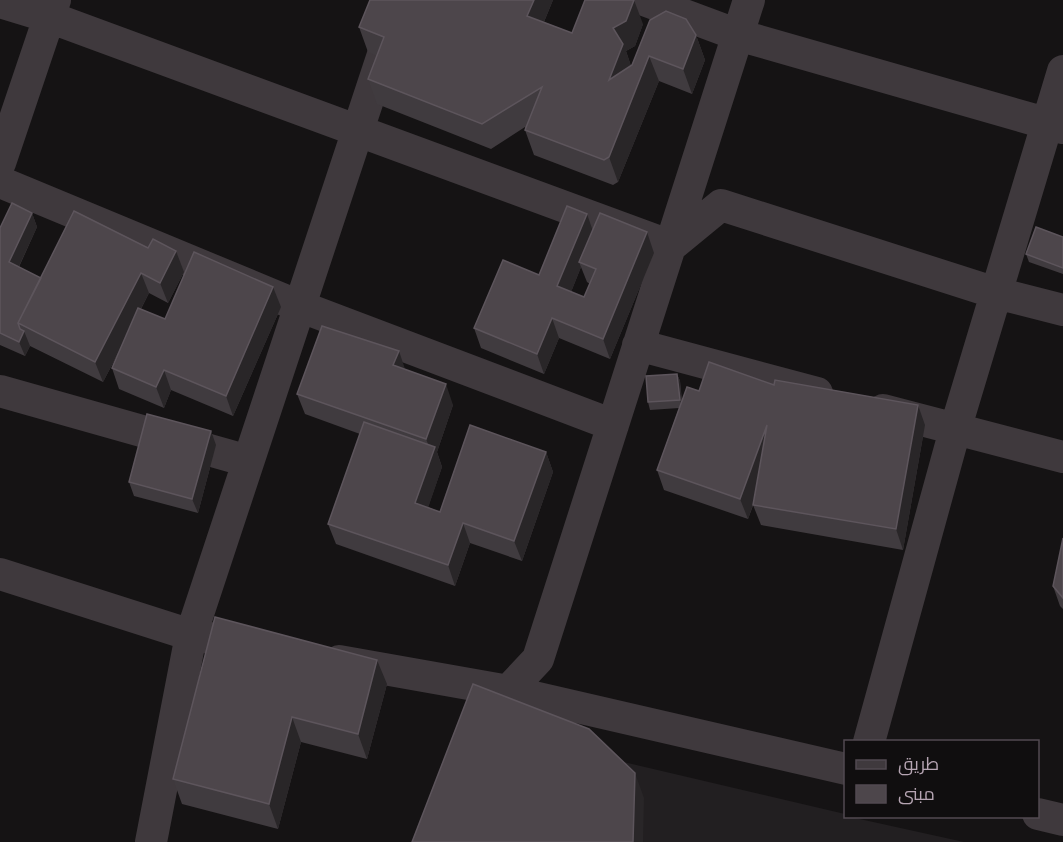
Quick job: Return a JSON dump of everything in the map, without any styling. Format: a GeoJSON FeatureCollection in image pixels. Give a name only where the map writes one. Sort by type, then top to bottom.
{"type":"FeatureCollection","features":[{"type":"Feature","properties":{"kind":"street"},"geometry":{"type":"LineString","coordinates":[[152,842],[191,635],[401,0]]}},
{"type":"Feature","properties":{"kind":"street"},"geometry":{"type":"LineString","coordinates":[[644,0],[738,35],[1055,126]]}},
{"type":"Feature","properties":{"kind":"street"},"geometry":{"type":"LineString","coordinates":[[487,772],[508,691],[538,659],[749,0]]}},
{"type":"Feature","properties":{"kind":"street"},"geometry":{"type":"LineString","coordinates":[[0,2],[52,9],[357,132],[671,246]]}},
{"type":"Feature","properties":{"kind":"street"},"geometry":{"type":"LineString","coordinates":[[0,163],[52,9]]}},
{"type":"Feature","properties":{"kind":"street"},"geometry":{"type":"LineString","coordinates":[[869,740],[955,430],[996,293],[1055,126],[1063,71]]}},
{"type":"Feature","properties":{"kind":"street"},"geometry":{"type":"LineString","coordinates":[[0,182],[299,306],[613,425]]}},
{"type":"Feature","properties":{"kind":"street"},"geometry":{"type":"LineString","coordinates":[[671,246],[721,205],[996,293],[1063,310]]}},
{"type":"Feature","properties":{"kind":"street"},"geometry":{"type":"LineString","coordinates":[[638,345],[1063,457]]}},
{"type":"Feature","properties":{"kind":"street"},"geometry":{"type":"LineString","coordinates":[[0,391],[248,461]]}},
{"type":"Feature","properties":{"kind":"street"},"geometry":{"type":"LineString","coordinates":[[0,574],[191,635],[238,643]]}},
{"type":"Feature","properties":{"kind":"street"},"geometry":{"type":"LineString","coordinates":[[309,656],[508,691],[844,769]]}},
{"type":"Feature","properties":{"kind":"street"},"geometry":{"type":"LineString","coordinates":[[1039,814],[1063,820]]}},
{"type":"Feature","properties":{"kind":"shaded area"},"geometry":{"type":"Polygon","coordinates":[[[500,733],[844,814],[844,818],[855,818],[964,842],[475,842],[500,733]]]}},
{"type":"Feature","properties":{"kind":"building"},"geometry":{"type":"Polygon","coordinates":[[[370,0],[534,0],[527,16],[572,33],[585,0],[634,0],[626,21],[613,28],[623,44],[609,80],[632,65],[650,20],[666,11],[686,19],[696,35],[683,69],[649,56],[609,157],[604,160],[525,130],[542,87],[482,124],[368,79],[384,37],[359,27],[370,0]]]}},
{"type":"Feature","properties":{"kind":"building"},"geometry":{"type":"Polygon","coordinates":[[[12,203],[32,213],[9,262],[41,278],[18,323],[20,329],[24,331],[19,342],[0,333],[0,228],[12,203]]]}},
{"type":"Feature","properties":{"kind":"building"},"geometry":{"type":"Polygon","coordinates":[[[567,206],[587,214],[557,286],[584,297],[596,269],[579,262],[600,213],[647,232],[603,339],[552,318],[537,354],[474,328],[503,260],[539,275],[567,206]]]}},
{"type":"Feature","properties":{"kind":"building"},"geometry":{"type":"Polygon","coordinates":[[[74,211],[148,248],[153,239],[176,251],[160,283],[141,273],[95,362],[18,323],[74,211]]]}},
{"type":"Feature","properties":{"kind":"building"},"geometry":{"type":"Polygon","coordinates":[[[1036,227],[1063,237],[1063,268],[1026,254],[1036,227]]]}},
{"type":"Feature","properties":{"kind":"building"},"geometry":{"type":"Polygon","coordinates":[[[194,252],[273,287],[226,396],[164,370],[156,387],[112,368],[138,308],[165,319],[194,252]]]}},
{"type":"Feature","properties":{"kind":"building"},"geometry":{"type":"Polygon","coordinates":[[[322,326],[399,351],[393,365],[446,384],[426,439],[297,394],[322,326]]]}},
{"type":"Feature","properties":{"kind":"building"},"geometry":{"type":"Polygon","coordinates":[[[709,362],[774,385],[775,380],[918,405],[896,529],[753,505],[767,425],[740,499],[657,470],[687,387],[699,391],[709,362]]]}},
{"type":"Feature","properties":{"kind":"building"},"geometry":{"type":"Polygon","coordinates":[[[677,374],[680,400],[648,402],[646,376],[677,374]]]}},
{"type":"Feature","properties":{"kind":"building"},"geometry":{"type":"Polygon","coordinates":[[[147,414],[211,431],[192,499],[129,482],[147,414]]]}},
{"type":"Feature","properties":{"kind":"building"},"geometry":{"type":"Polygon","coordinates":[[[364,422],[435,447],[415,503],[440,512],[470,425],[546,452],[514,541],[463,523],[448,565],[328,524],[364,422]]]}},
{"type":"Feature","properties":{"kind":"building"},"geometry":{"type":"Polygon","coordinates":[[[1063,538],[1063,598],[1053,586],[1063,538]]]}},
{"type":"Feature","properties":{"kind":"building"},"geometry":{"type":"Polygon","coordinates":[[[215,617],[377,660],[358,734],[292,717],[269,804],[173,779],[215,617]]]}},
{"type":"Feature","properties":{"kind":"building"},"geometry":{"type":"Polygon","coordinates":[[[473,684],[589,729],[635,773],[633,842],[412,842],[473,684]]]}}]}
